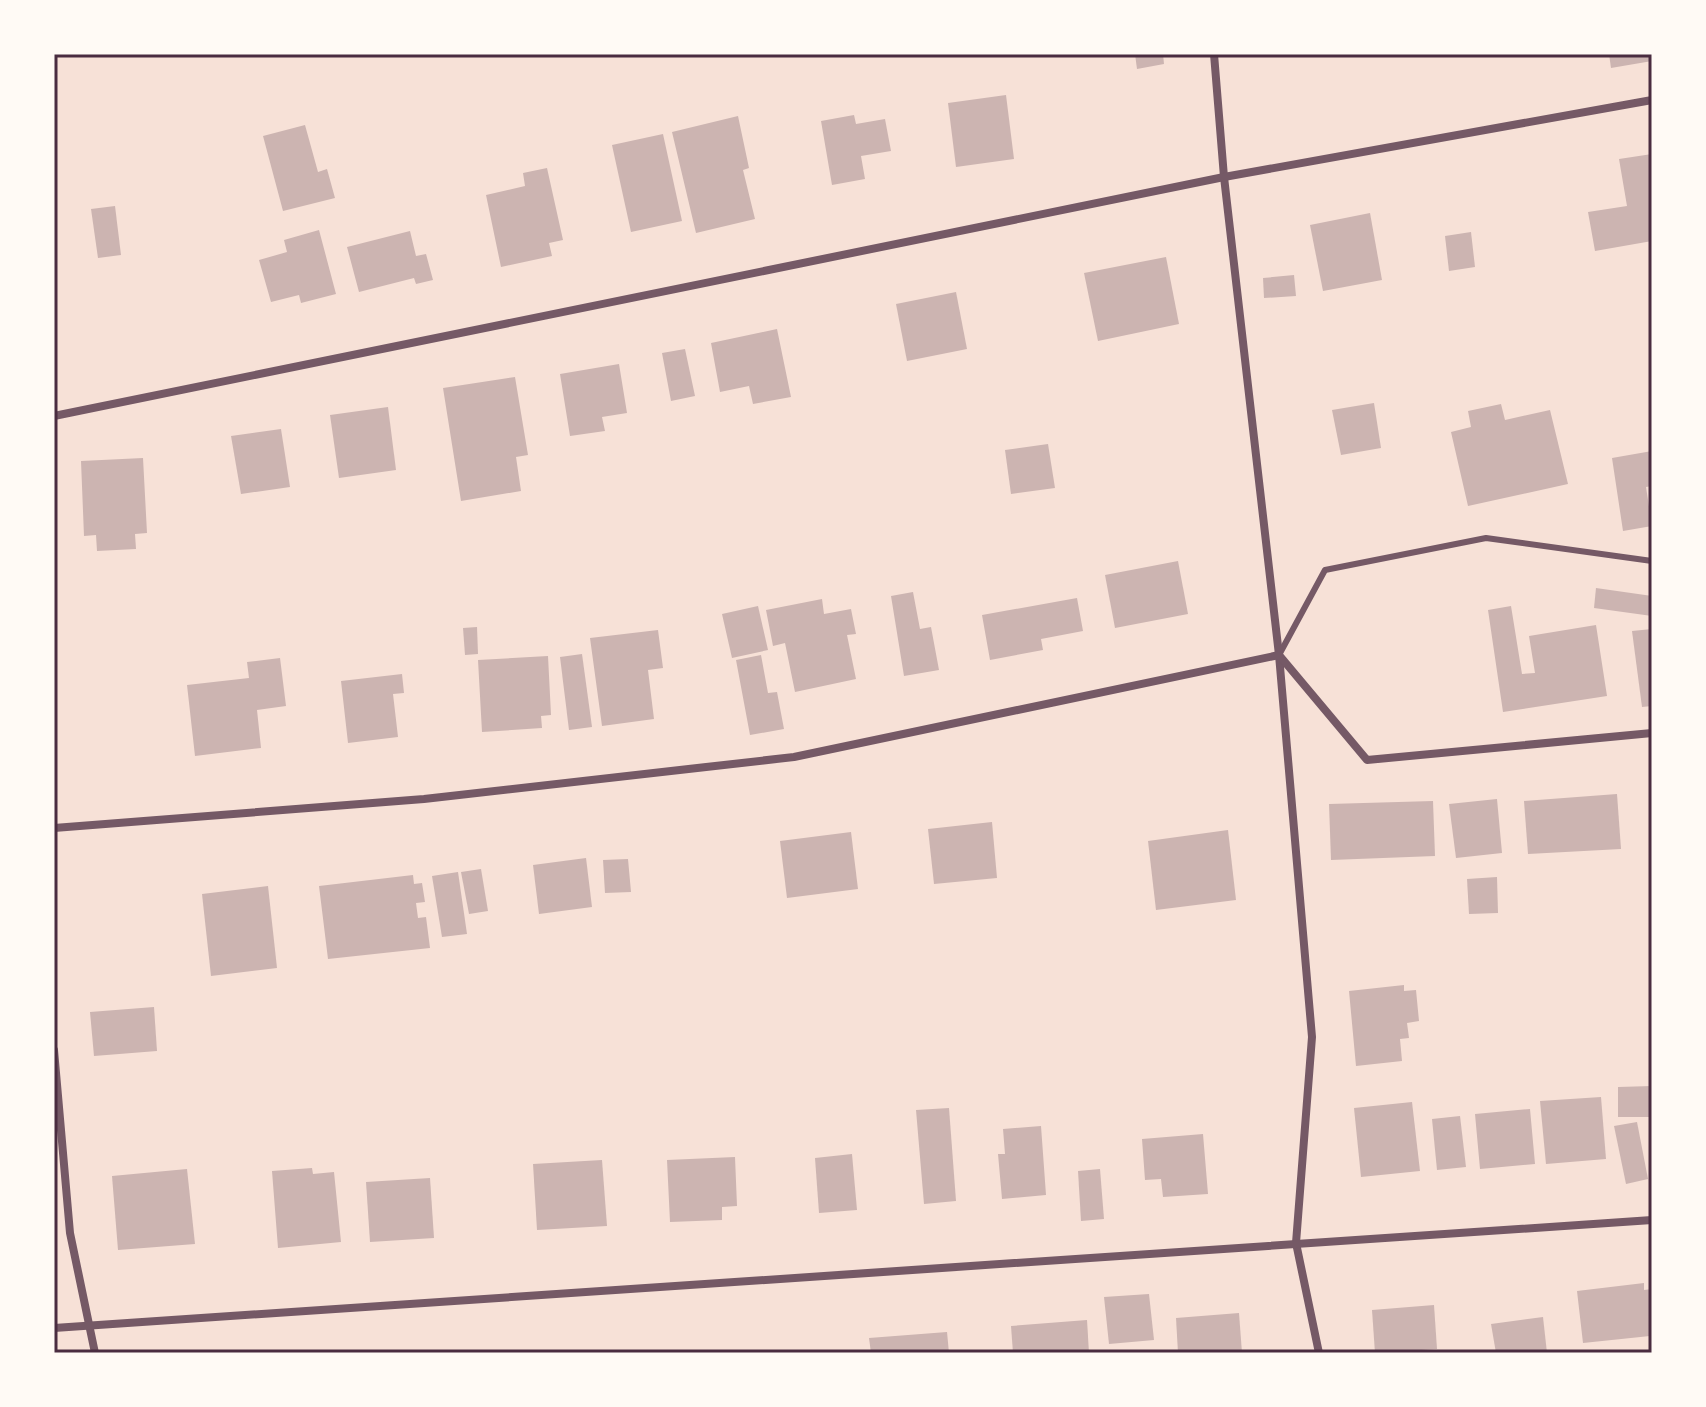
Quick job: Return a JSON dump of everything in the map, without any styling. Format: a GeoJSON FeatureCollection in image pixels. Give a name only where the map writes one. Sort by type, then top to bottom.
{"type":"FeatureCollection","features":[{"type":"Feature","properties":{"kind":"street"},"geometry":{"type":"LineString","coordinates":[[1214,54],[1224,177],[1279,655],[1312,1037],[1296,1243],[1319,1353]]}},
{"type":"Feature","properties":{"kind":"street"},"geometry":{"type":"LineString","coordinates":[[54,416],[1224,177],[1652,100]]}},
{"type":"Feature","properties":{"kind":"street"},"geometry":{"type":"LineString","coordinates":[[1279,655],[1367,760],[1652,733]]}},
{"type":"Feature","properties":{"kind":"street"},"geometry":{"type":"LineString","coordinates":[[54,828],[424,799],[794,757],[1279,655]]}},
{"type":"Feature","properties":{"kind":"street"},"geometry":{"type":"LineString","coordinates":[[54,1050],[70,1233],[95,1353]]}},
{"type":"Feature","properties":{"kind":"street"},"geometry":{"type":"LineString","coordinates":[[54,1328],[1652,1220]]}},
{"type":"Feature","properties":{"kind":"lane"},"geometry":{"type":"LineString","coordinates":[[1279,655],[1325,570],[1486,538],[1652,561]]}},
{"type":"Feature","properties":{"kind":"building"},"geometry":{"type":"Polygon","coordinates":[[[1135,54],[1163,54],[1164,64],[1137,69],[1135,54]]]}},
{"type":"Feature","properties":{"kind":"building"},"geometry":{"type":"Polygon","coordinates":[[[1609,54],[1652,54],[1652,61],[1611,68],[1609,54]]]}},
{"type":"Feature","properties":{"kind":"building"},"geometry":{"type":"Polygon","coordinates":[[[1006,95],[1014,159],[956,167],[948,103],[1006,95]]]}},
{"type":"Feature","properties":{"kind":"building"},"geometry":{"type":"Polygon","coordinates":[[[854,115],[856,124],[885,119],[891,151],[861,156],[865,179],[832,185],[821,121],[854,115]]]}},
{"type":"Feature","properties":{"kind":"building"},"geometry":{"type":"Polygon","coordinates":[[[738,116],[749,168],[743,170],[755,219],[696,233],[672,132],[738,116]]]}},
{"type":"Feature","properties":{"kind":"building"},"geometry":{"type":"Polygon","coordinates":[[[305,125],[318,172],[327,169],[335,198],[283,211],[263,136],[305,125]]]}},
{"type":"Feature","properties":{"kind":"building"},"geometry":{"type":"Polygon","coordinates":[[[663,134],[682,221],[631,232],[612,145],[663,134]]]}},
{"type":"Feature","properties":{"kind":"building"},"geometry":{"type":"Polygon","coordinates":[[[1652,154],[1652,241],[1595,251],[1588,212],[1627,206],[1619,159],[1652,154]]]}},
{"type":"Feature","properties":{"kind":"building"},"geometry":{"type":"Polygon","coordinates":[[[547,168],[563,240],[549,243],[552,256],[501,267],[486,195],[525,186],[523,173],[547,168]]]}},
{"type":"Feature","properties":{"kind":"building"},"geometry":{"type":"Polygon","coordinates":[[[115,206],[121,255],[98,258],[91,209],[115,206]]]}},
{"type":"Feature","properties":{"kind":"building"},"geometry":{"type":"Polygon","coordinates":[[[1370,213],[1382,280],[1323,291],[1310,225],[1370,213]]]}},
{"type":"Feature","properties":{"kind":"building"},"geometry":{"type":"Polygon","coordinates":[[[319,230],[336,294],[301,303],[299,295],[271,302],[259,260],[287,252],[284,240],[319,230]]]}},
{"type":"Feature","properties":{"kind":"building"},"geometry":{"type":"Polygon","coordinates":[[[410,231],[416,256],[426,254],[433,280],[416,284],[414,278],[359,292],[347,247],[410,231]]]}},
{"type":"Feature","properties":{"kind":"building"},"geometry":{"type":"Polygon","coordinates":[[[1471,232],[1475,267],[1449,271],[1445,236],[1471,232]]]}},
{"type":"Feature","properties":{"kind":"building"},"geometry":{"type":"Polygon","coordinates":[[[1166,257],[1179,324],[1098,341],[1084,273],[1166,257]]]}},
{"type":"Feature","properties":{"kind":"building"},"geometry":{"type":"Polygon","coordinates":[[[1294,275],[1296,296],[1264,298],[1263,278],[1294,275]]]}},
{"type":"Feature","properties":{"kind":"building"},"geometry":{"type":"Polygon","coordinates":[[[956,292],[967,349],[907,361],[896,304],[956,292]]]}},
{"type":"Feature","properties":{"kind":"building"},"geometry":{"type":"Polygon","coordinates":[[[777,329],[791,397],[753,404],[749,386],[720,392],[711,343],[777,329]]]}},
{"type":"Feature","properties":{"kind":"building"},"geometry":{"type":"Polygon","coordinates":[[[685,349],[695,396],[671,401],[662,353],[685,349]]]}},
{"type":"Feature","properties":{"kind":"building"},"geometry":{"type":"Polygon","coordinates":[[[619,364],[627,413],[602,417],[605,431],[570,436],[560,374],[619,364]]]}},
{"type":"Feature","properties":{"kind":"building"},"geometry":{"type":"Polygon","coordinates":[[[515,377],[528,455],[516,457],[521,491],[461,501],[443,388],[515,377]]]}},
{"type":"Feature","properties":{"kind":"building"},"geometry":{"type":"Polygon","coordinates":[[[1374,403],[1381,448],[1341,455],[1332,410],[1374,403]]]}},
{"type":"Feature","properties":{"kind":"building"},"geometry":{"type":"Polygon","coordinates":[[[1501,404],[1505,420],[1550,410],[1568,484],[1468,506],[1451,432],[1471,427],[1468,411],[1501,404]]]}},
{"type":"Feature","properties":{"kind":"building"},"geometry":{"type":"Polygon","coordinates":[[[388,407],[396,470],[339,478],[330,415],[388,407]]]}},
{"type":"Feature","properties":{"kind":"building"},"geometry":{"type":"Polygon","coordinates":[[[281,429],[290,487],[241,494],[231,436],[281,429]]]}},
{"type":"Feature","properties":{"kind":"building"},"geometry":{"type":"Polygon","coordinates":[[[1048,444],[1055,488],[1011,494],[1005,450],[1048,444]]]}},
{"type":"Feature","properties":{"kind":"building"},"geometry":{"type":"Polygon","coordinates":[[[1652,451],[1652,486],[1646,487],[1652,526],[1623,531],[1612,458],[1652,451]]]}},
{"type":"Feature","properties":{"kind":"building"},"geometry":{"type":"Polygon","coordinates":[[[143,458],[147,533],[135,534],[136,549],[97,551],[96,535],[84,536],[81,461],[143,458]]]}},
{"type":"Feature","properties":{"kind":"building"},"geometry":{"type":"Polygon","coordinates":[[[1178,561],[1188,614],[1115,628],[1105,575],[1178,561]]]}},
{"type":"Feature","properties":{"kind":"building"},"geometry":{"type":"Polygon","coordinates":[[[1596,588],[1652,596],[1652,616],[1594,608],[1596,588]]]}},
{"type":"Feature","properties":{"kind":"building"},"geometry":{"type":"Polygon","coordinates":[[[913,592],[920,629],[931,627],[939,670],[904,676],[891,596],[913,592]]]}},
{"type":"Feature","properties":{"kind":"building"},"geometry":{"type":"Polygon","coordinates":[[[1077,598],[1083,631],[1041,639],[1043,650],[990,660],[982,615],[1077,598]]]}},
{"type":"Feature","properties":{"kind":"building"},"geometry":{"type":"Polygon","coordinates":[[[822,599],[824,614],[851,609],[856,634],[847,635],[856,679],[795,692],[785,643],[773,646],[766,610],[822,599]]]}},
{"type":"Feature","properties":{"kind":"building"},"geometry":{"type":"Polygon","coordinates":[[[758,606],[768,650],[732,658],[722,614],[758,606]]]}},
{"type":"Feature","properties":{"kind":"building"},"geometry":{"type":"Polygon","coordinates":[[[1511,606],[1522,674],[1535,673],[1529,636],[1596,625],[1607,696],[1503,712],[1488,610],[1511,606]]]}},
{"type":"Feature","properties":{"kind":"building"},"geometry":{"type":"Polygon","coordinates":[[[477,627],[478,654],[465,655],[463,628],[477,627]]]}},
{"type":"Feature","properties":{"kind":"building"},"geometry":{"type":"Polygon","coordinates":[[[1652,629],[1652,706],[1642,707],[1632,631],[1652,629]]]}},
{"type":"Feature","properties":{"kind":"building"},"geometry":{"type":"Polygon","coordinates":[[[658,630],[663,668],[648,670],[654,719],[602,726],[590,638],[658,630]]]}},
{"type":"Feature","properties":{"kind":"building"},"geometry":{"type":"Polygon","coordinates":[[[582,654],[592,727],[569,730],[560,657],[582,654]]]}},
{"type":"Feature","properties":{"kind":"building"},"geometry":{"type":"Polygon","coordinates":[[[761,655],[768,693],[777,692],[784,729],[750,735],[736,660],[761,655]]]}},
{"type":"Feature","properties":{"kind":"building"},"geometry":{"type":"Polygon","coordinates":[[[548,656],[551,715],[541,716],[542,728],[482,732],[478,660],[548,656]]]}},
{"type":"Feature","properties":{"kind":"building"},"geometry":{"type":"Polygon","coordinates":[[[280,658],[286,706],[257,710],[261,748],[195,756],[187,685],[249,678],[247,662],[280,658]]]}},
{"type":"Feature","properties":{"kind":"building"},"geometry":{"type":"Polygon","coordinates":[[[402,674],[404,693],[393,694],[398,737],[348,743],[341,681],[402,674]]]}},
{"type":"Feature","properties":{"kind":"building"},"geometry":{"type":"Polygon","coordinates":[[[1617,794],[1621,849],[1528,854],[1524,801],[1617,794]]]}},
{"type":"Feature","properties":{"kind":"building"},"geometry":{"type":"Polygon","coordinates":[[[1497,799],[1502,853],[1456,858],[1449,804],[1497,799]]]}},
{"type":"Feature","properties":{"kind":"building"},"geometry":{"type":"Polygon","coordinates":[[[1433,801],[1435,856],[1331,860],[1329,804],[1433,801]]]}},
{"type":"Feature","properties":{"kind":"building"},"geometry":{"type":"Polygon","coordinates":[[[992,822],[997,878],[934,884],[928,829],[992,822]]]}},
{"type":"Feature","properties":{"kind":"building"},"geometry":{"type":"Polygon","coordinates":[[[1228,830],[1236,900],[1156,910],[1148,841],[1228,830]]]}},
{"type":"Feature","properties":{"kind":"building"},"geometry":{"type":"Polygon","coordinates":[[[851,832],[858,889],[787,898],[780,841],[851,832]]]}},
{"type":"Feature","properties":{"kind":"building"},"geometry":{"type":"Polygon","coordinates":[[[586,858],[592,907],[539,914],[533,865],[586,858]]]}},
{"type":"Feature","properties":{"kind":"building"},"geometry":{"type":"Polygon","coordinates":[[[628,859],[631,892],[605,893],[603,860],[628,859]]]}},
{"type":"Feature","properties":{"kind":"building"},"geometry":{"type":"Polygon","coordinates":[[[481,869],[488,911],[469,914],[461,872],[481,869]]]}},
{"type":"Feature","properties":{"kind":"building"},"geometry":{"type":"Polygon","coordinates":[[[458,872],[467,934],[442,937],[432,876],[458,872]]]}},
{"type":"Feature","properties":{"kind":"building"},"geometry":{"type":"Polygon","coordinates":[[[413,875],[414,884],[422,883],[425,902],[416,903],[418,918],[426,917],[430,948],[328,959],[319,886],[413,875]]]}},
{"type":"Feature","properties":{"kind":"building"},"geometry":{"type":"Polygon","coordinates":[[[1497,877],[1498,913],[1469,914],[1467,879],[1497,877]]]}},
{"type":"Feature","properties":{"kind":"building"},"geometry":{"type":"Polygon","coordinates":[[[268,886],[277,968],[211,976],[202,894],[268,886]]]}},
{"type":"Feature","properties":{"kind":"building"},"geometry":{"type":"Polygon","coordinates":[[[1404,985],[1404,991],[1416,990],[1419,1021],[1407,1023],[1409,1038],[1400,1039],[1402,1061],[1356,1066],[1349,991],[1404,985]]]}},
{"type":"Feature","properties":{"kind":"building"},"geometry":{"type":"Polygon","coordinates":[[[154,1007],[157,1051],[94,1056],[90,1012],[154,1007]]]}},
{"type":"Feature","properties":{"kind":"building"},"geometry":{"type":"Polygon","coordinates":[[[1652,1086],[1652,1117],[1618,1117],[1618,1087],[1652,1086]]]}},
{"type":"Feature","properties":{"kind":"building"},"geometry":{"type":"Polygon","coordinates":[[[1601,1097],[1606,1159],[1546,1164],[1540,1101],[1601,1097]]]}},
{"type":"Feature","properties":{"kind":"building"},"geometry":{"type":"Polygon","coordinates":[[[1412,1102],[1420,1171],[1361,1177],[1354,1108],[1412,1102]]]}},
{"type":"Feature","properties":{"kind":"building"},"geometry":{"type":"Polygon","coordinates":[[[949,1108],[956,1201],[924,1204],[916,1110],[949,1108]]]}},
{"type":"Feature","properties":{"kind":"building"},"geometry":{"type":"Polygon","coordinates":[[[1530,1109],[1535,1164],[1480,1169],[1475,1114],[1530,1109]]]}},
{"type":"Feature","properties":{"kind":"building"},"geometry":{"type":"Polygon","coordinates":[[[1460,1116],[1466,1167],[1437,1170],[1432,1119],[1460,1116]]]}},
{"type":"Feature","properties":{"kind":"building"},"geometry":{"type":"Polygon","coordinates":[[[1637,1122],[1648,1179],[1626,1184],[1614,1126],[1637,1122]]]}},
{"type":"Feature","properties":{"kind":"building"},"geometry":{"type":"Polygon","coordinates":[[[1041,1126],[1046,1195],[1002,1199],[998,1154],[1005,1154],[1003,1129],[1041,1126]]]}},
{"type":"Feature","properties":{"kind":"building"},"geometry":{"type":"Polygon","coordinates":[[[1203,1134],[1208,1194],[1163,1197],[1161,1179],[1145,1180],[1142,1139],[1203,1134]]]}},
{"type":"Feature","properties":{"kind":"building"},"geometry":{"type":"Polygon","coordinates":[[[852,1154],[857,1210],[819,1213],[815,1158],[852,1154]]]}},
{"type":"Feature","properties":{"kind":"building"},"geometry":{"type":"Polygon","coordinates":[[[735,1157],[737,1206],[722,1207],[722,1220],[670,1222],[667,1160],[735,1157]]]}},
{"type":"Feature","properties":{"kind":"building"},"geometry":{"type":"Polygon","coordinates":[[[602,1160],[607,1226],[537,1230],[533,1164],[602,1160]]]}},
{"type":"Feature","properties":{"kind":"building"},"geometry":{"type":"Polygon","coordinates":[[[312,1168],[313,1174],[334,1172],[341,1242],[278,1248],[272,1171],[312,1168]]]}},
{"type":"Feature","properties":{"kind":"building"},"geometry":{"type":"Polygon","coordinates":[[[187,1169],[195,1244],[118,1250],[112,1176],[187,1169]]]}},
{"type":"Feature","properties":{"kind":"building"},"geometry":{"type":"Polygon","coordinates":[[[1100,1169],[1104,1219],[1081,1221],[1078,1171],[1100,1169]]]}},
{"type":"Feature","properties":{"kind":"building"},"geometry":{"type":"Polygon","coordinates":[[[430,1178],[434,1238],[370,1242],[366,1182],[430,1178]]]}},
{"type":"Feature","properties":{"kind":"building"},"geometry":{"type":"Polygon","coordinates":[[[1644,1283],[1644,1290],[1652,1289],[1650,1336],[1583,1343],[1577,1291],[1644,1283]]]}},
{"type":"Feature","properties":{"kind":"building"},"geometry":{"type":"Polygon","coordinates":[[[1149,1294],[1154,1340],[1109,1344],[1104,1297],[1149,1294]]]}},
{"type":"Feature","properties":{"kind":"building"},"geometry":{"type":"Polygon","coordinates":[[[1434,1305],[1437,1349],[1375,1353],[1372,1310],[1434,1305]]]}},
{"type":"Feature","properties":{"kind":"building"},"geometry":{"type":"Polygon","coordinates":[[[1239,1313],[1242,1353],[1178,1353],[1176,1318],[1239,1313]]]}},
{"type":"Feature","properties":{"kind":"building"},"geometry":{"type":"Polygon","coordinates":[[[1543,1317],[1547,1353],[1496,1353],[1491,1324],[1543,1317]]]}},
{"type":"Feature","properties":{"kind":"building"},"geometry":{"type":"Polygon","coordinates":[[[1087,1320],[1089,1353],[1013,1353],[1011,1326],[1087,1320]]]}},
{"type":"Feature","properties":{"kind":"building"},"geometry":{"type":"Polygon","coordinates":[[[947,1332],[949,1353],[871,1353],[869,1338],[947,1332]]]}}]}
